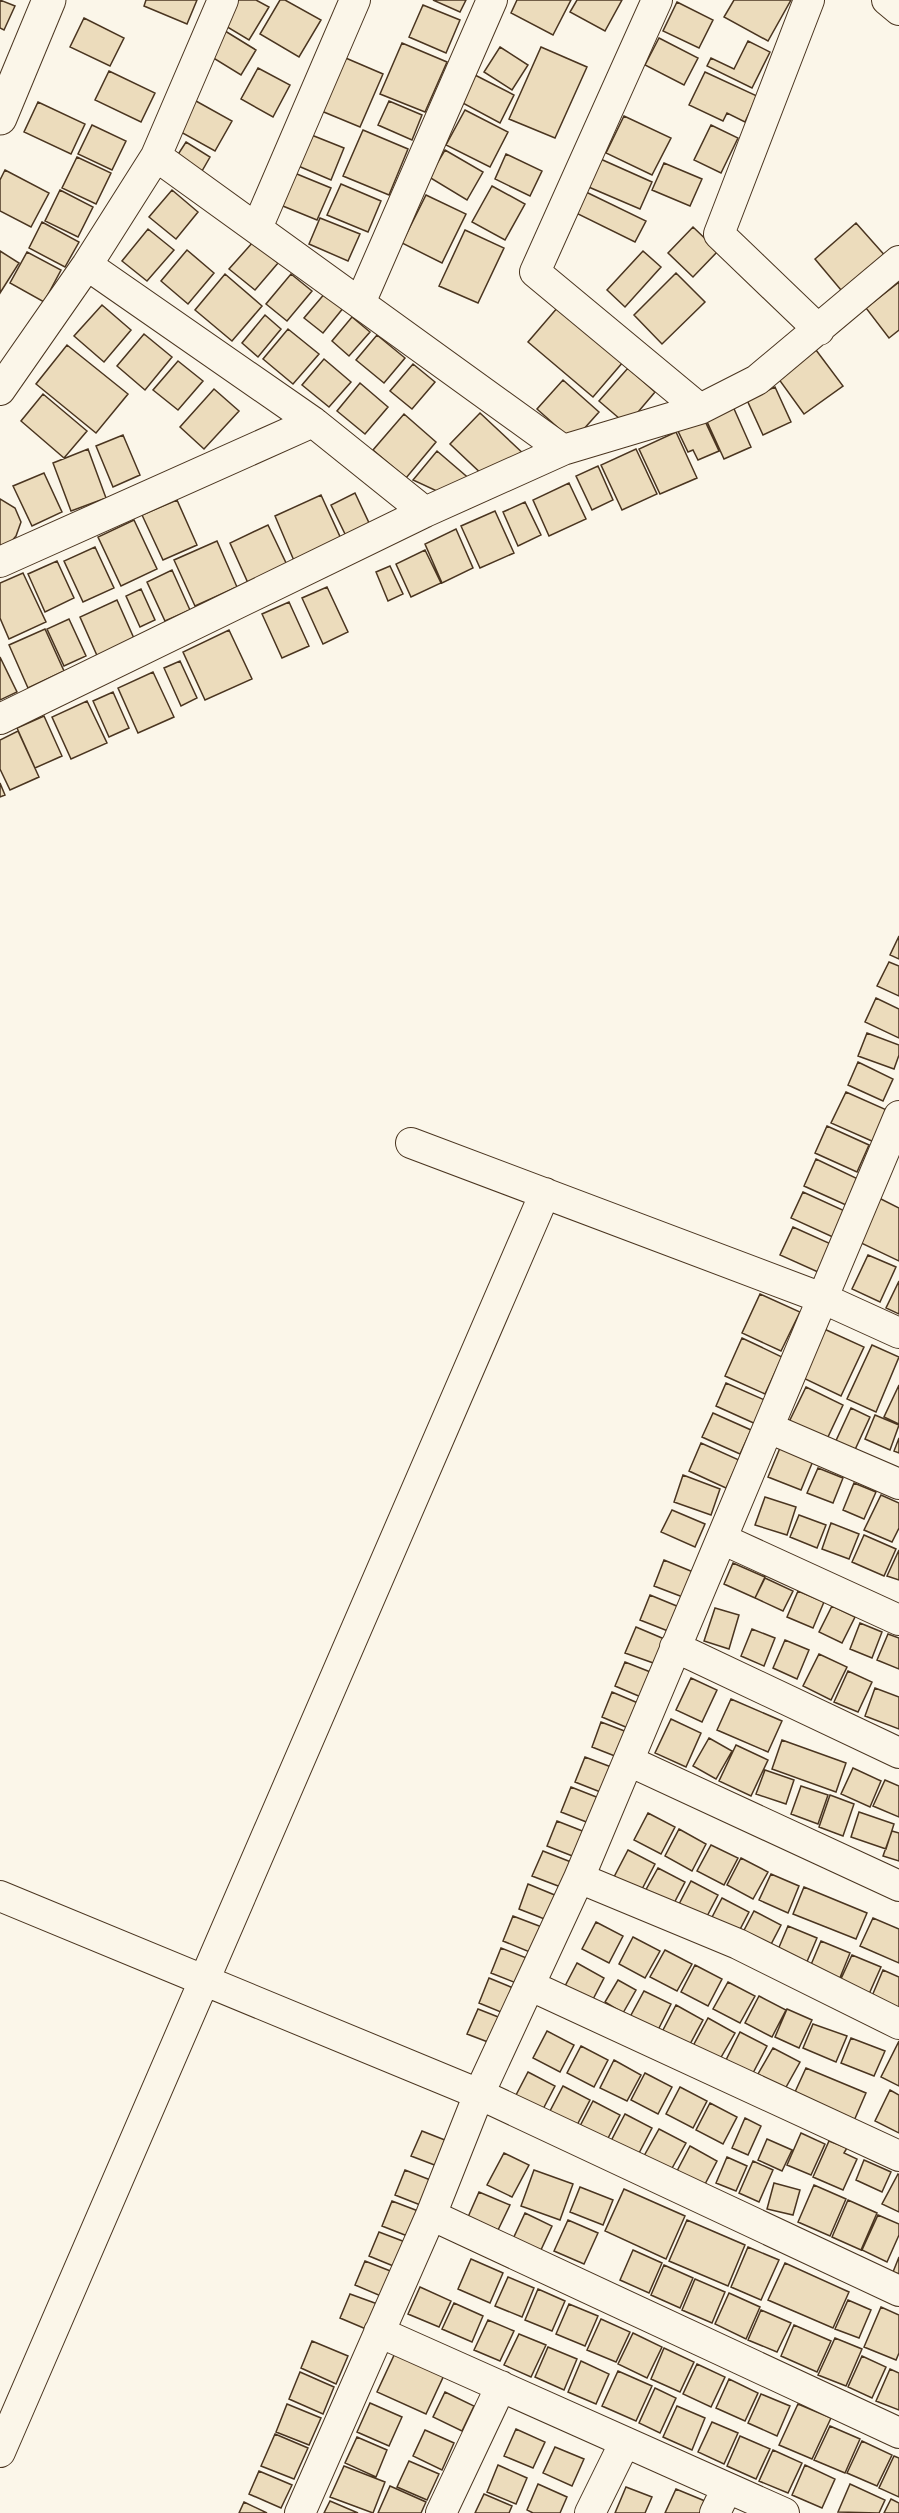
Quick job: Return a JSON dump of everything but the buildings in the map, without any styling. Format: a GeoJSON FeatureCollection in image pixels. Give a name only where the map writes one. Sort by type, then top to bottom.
{"type":"FeatureCollection","features":[{"type":"Feature","properties":{"kind":"street"},"geometry":{"type":"LineString","coordinates":[[0,118],[49,0]]}},
{"type":"Feature","properties":{"kind":"street"},"geometry":{"type":"LineString","coordinates":[[0,390],[87,265],[156,156],[223,0]]}},
{"type":"Feature","properties":{"kind":"street"},"geometry":{"type":"LineString","coordinates":[[257,228],[355,0]]}},
{"type":"Feature","properties":{"kind":"street"},"geometry":{"type":"LineString","coordinates":[[360,303],[492,0]]}},
{"type":"Feature","properties":{"kind":"street"},"geometry":{"type":"LineString","coordinates":[[657,0],[535,272],[700,408]]}},
{"type":"Feature","properties":{"kind":"street"},"geometry":{"type":"LineString","coordinates":[[809,0],[718,234],[819,330]]}},
{"type":"Feature","properties":{"kind":"street"},"geometry":{"type":"LineString","coordinates":[[886,0],[899,10]]}},
{"type":"Feature","properties":{"kind":"street"},"geometry":{"type":"LineString","coordinates":[[156,156],[563,450]]}},
{"type":"Feature","properties":{"kind":"street"},"geometry":{"type":"LineString","coordinates":[[0,719],[425,512],[563,450],[700,408],[757,380],[899,261]]}},
{"type":"Feature","properties":{"kind":"street"},"geometry":{"type":"LineString","coordinates":[[87,265],[313,422],[425,512]]}},
{"type":"Feature","properties":{"kind":"street"},"geometry":{"type":"LineString","coordinates":[[0,562],[313,422]]}},
{"type":"Feature","properties":{"kind":"street"},"geometry":{"type":"LineString","coordinates":[[300,2513],[431,2215],[479,2094],[531,1986],[579,1878],[822,1298],[889,1170],[899,1116]]}},
{"type":"Feature","properties":{"kind":"street"},"geometry":{"type":"LineString","coordinates":[[411,1143],[822,1298],[899,1333]]}},
{"type":"Feature","properties":{"kind":"street"},"geometry":{"type":"LineString","coordinates":[[0,2452],[545,1193]]}},
{"type":"Feature","properties":{"kind":"street"},"geometry":{"type":"LineString","coordinates":[[769,1428],[899,1484]]}},
{"type":"Feature","properties":{"kind":"street"},"geometry":{"type":"LineString","coordinates":[[722,1539],[899,1620]]}},
{"type":"Feature","properties":{"kind":"street"},"geometry":{"type":"LineString","coordinates":[[675,1647],[899,1753]]}},
{"type":"Feature","properties":{"kind":"street"},"geometry":{"type":"LineString","coordinates":[[628,1761],[899,1886]]}},
{"type":"Feature","properties":{"kind":"street"},"geometry":{"type":"LineString","coordinates":[[579,1878],[738,1944],[899,2024]]}},
{"type":"Feature","properties":{"kind":"street"},"geometry":{"type":"LineString","coordinates":[[0,1896],[479,2094],[899,2291]]}},
{"type":"Feature","properties":{"kind":"street"},"geometry":{"type":"LineString","coordinates":[[531,1986],[899,2156]]}},
{"type":"Feature","properties":{"kind":"street"},"geometry":{"type":"LineString","coordinates":[[431,2215],[899,2433]]}},
{"type":"Feature","properties":{"kind":"street"},"geometry":{"type":"LineString","coordinates":[[379,2332],[625,2442],[721,2500],[784,2513]]}},
{"type":"Feature","properties":{"kind":"street"},"geometry":{"type":"LineString","coordinates":[[441,2513],[501,2386]]}},
{"type":"Feature","properties":{"kind":"street"},"geometry":{"type":"LineString","coordinates":[[590,2513],[625,2442]]}}]}
